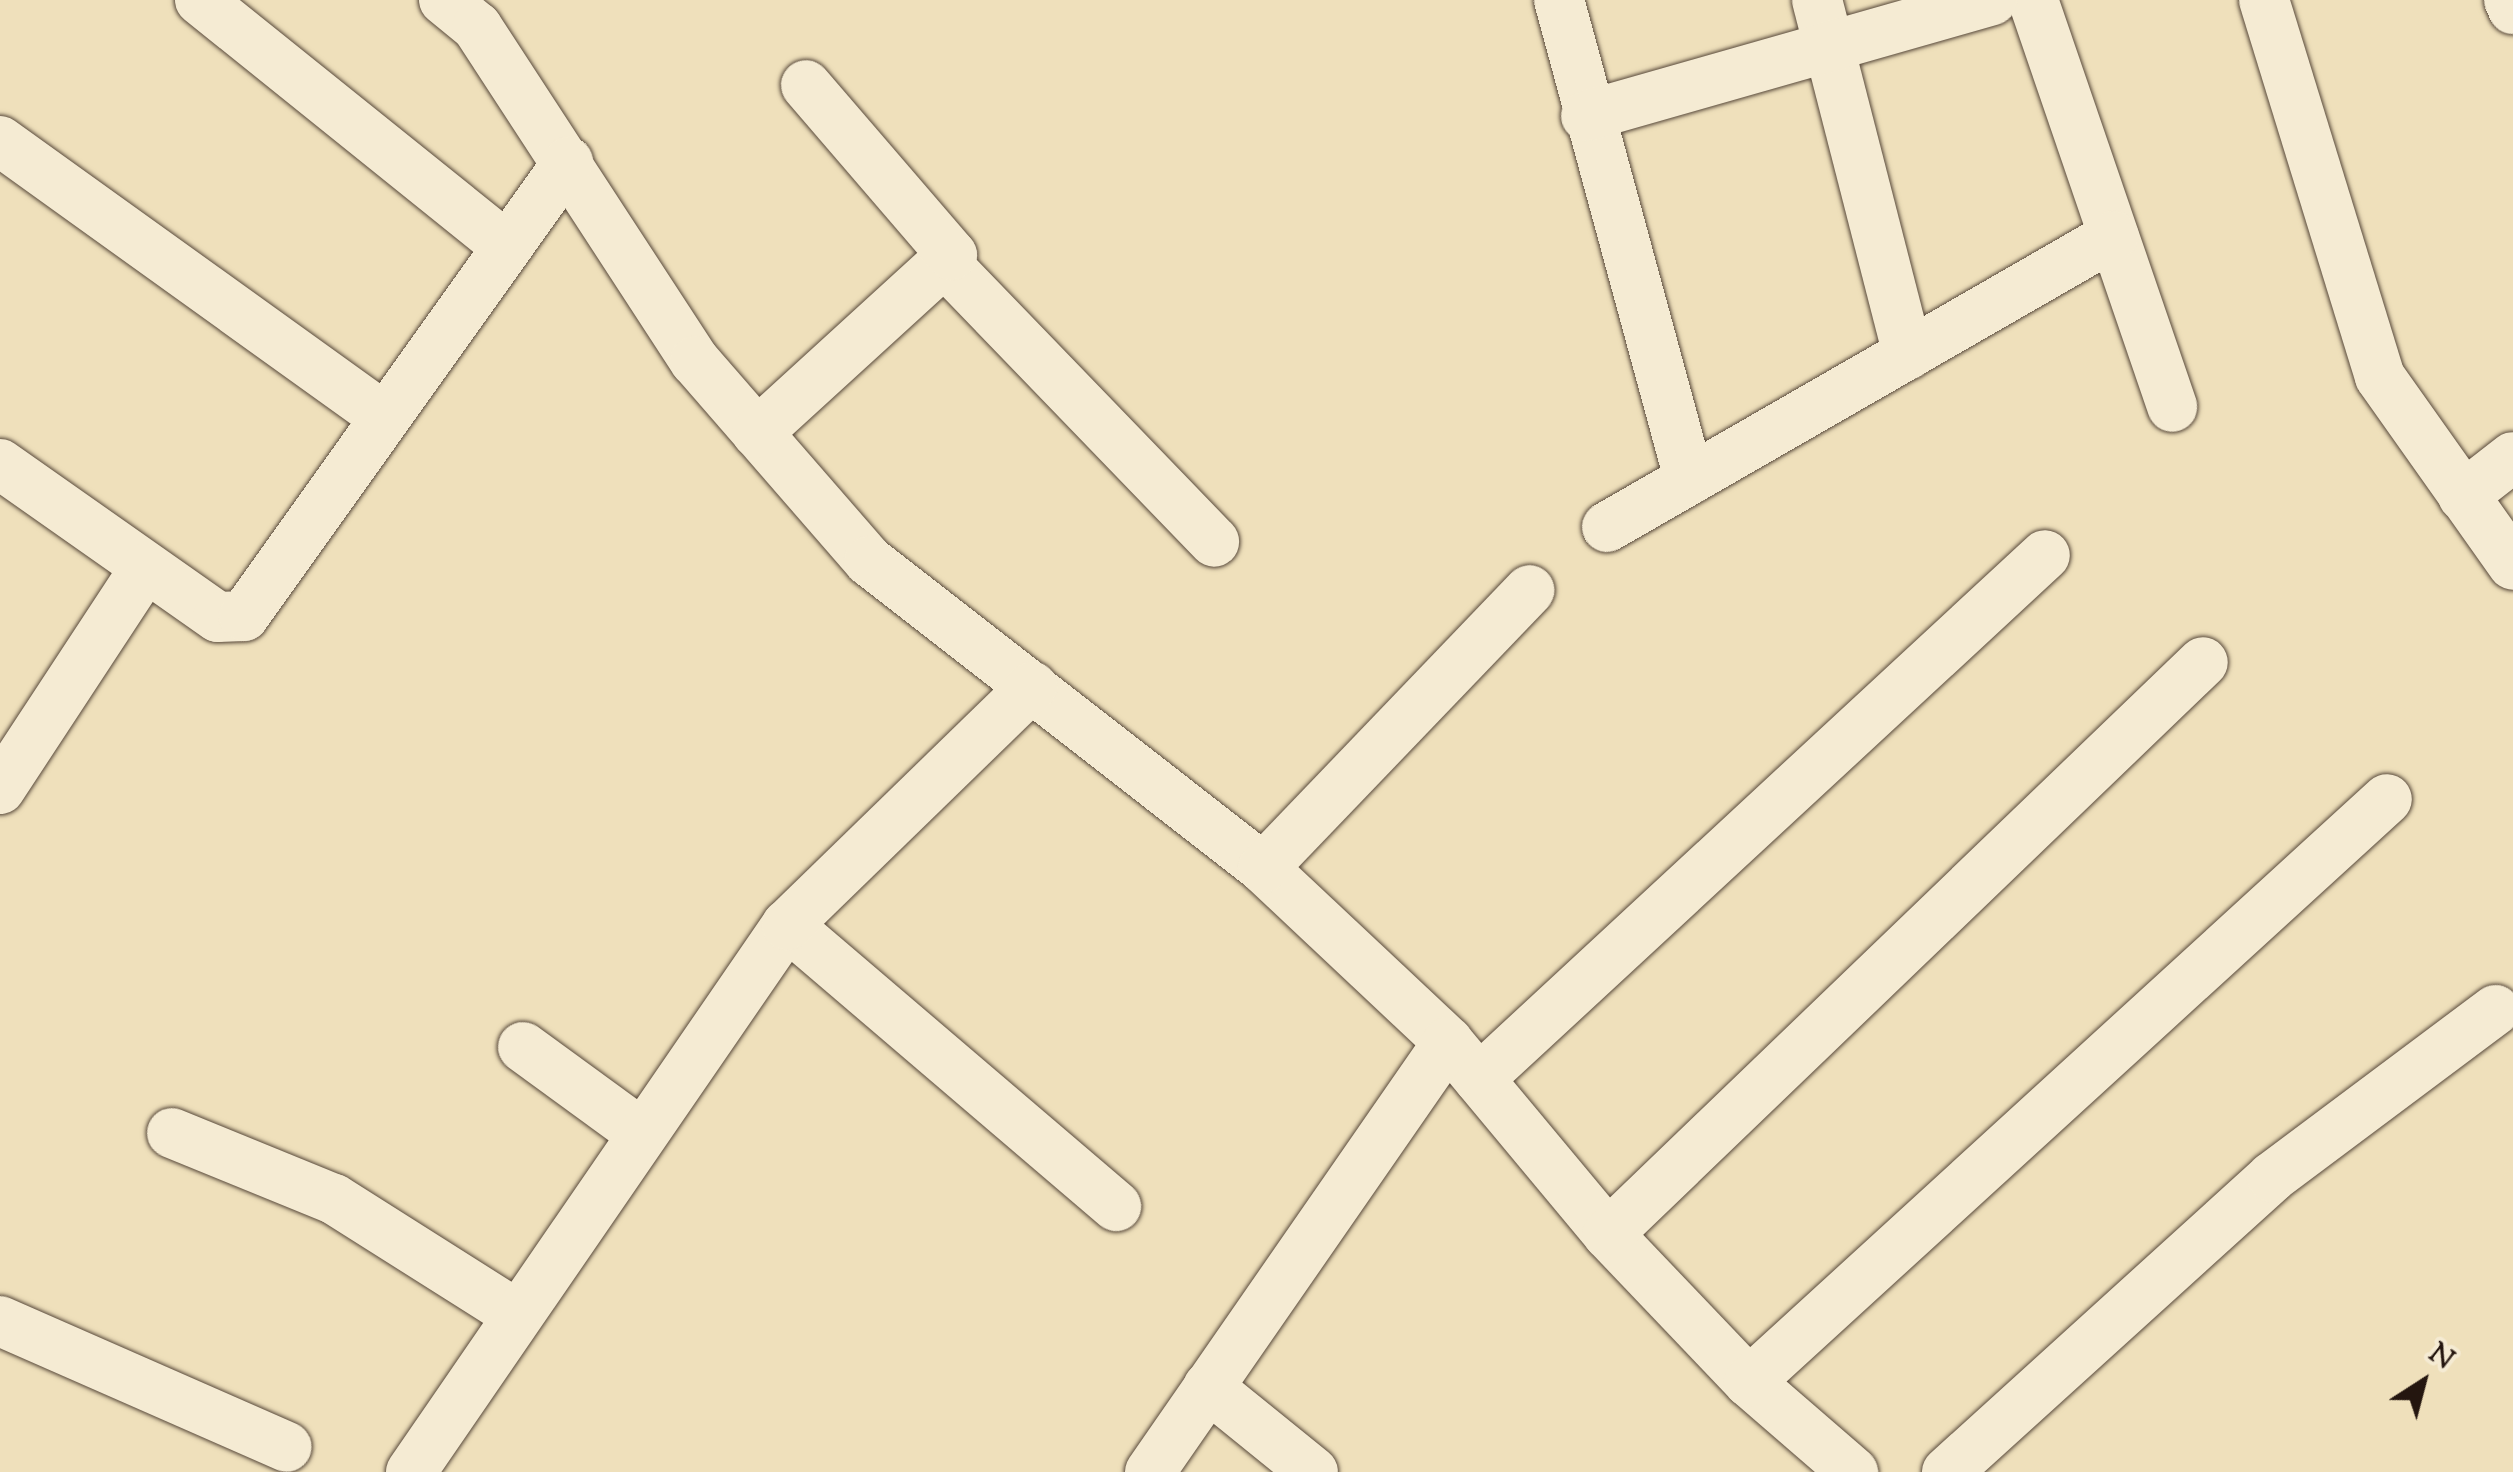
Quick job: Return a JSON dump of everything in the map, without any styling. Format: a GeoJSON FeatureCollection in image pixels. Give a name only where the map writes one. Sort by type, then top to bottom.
{"type":"FeatureCollection","features":[{"type":"Feature","properties":{"kind":"street"},"geometry":{"type":"LineString","coordinates":[[200,0],[505,246]]}},
{"type":"Feature","properties":{"kind":"street"},"geometry":{"type":"LineString","coordinates":[[444,0],[477,26],[694,362],[869,561],[1263,868],[1464,1060],[1608,1234],[1749,1382],[1854,1472]]}},
{"type":"Feature","properties":{"kind":"street"},"geometry":{"type":"LineString","coordinates":[[1560,0],[1586,116],[1689,480]]}},
{"type":"Feature","properties":{"kind":"street"},"geometry":{"type":"LineString","coordinates":[[1586,116],[1824,23],[1992,0]]}},
{"type":"Feature","properties":{"kind":"street"},"geometry":{"type":"LineString","coordinates":[[2033,0],[2172,407]]}},
{"type":"Feature","properties":{"kind":"street"},"geometry":{"type":"LineString","coordinates":[[2264,0],[2380,377],[2513,565]]}},
{"type":"Feature","properties":{"kind":"street"},"geometry":{"type":"LineString","coordinates":[[2510,0],[2513,9]]}},
{"type":"Feature","properties":{"kind":"street"},"geometry":{"type":"LineString","coordinates":[[1824,23],[1908,354]]}},
{"type":"Feature","properties":{"kind":"street"},"geometry":{"type":"LineString","coordinates":[[758,434],[946,264],[950,250],[806,85]]}},
{"type":"Feature","properties":{"kind":"street"},"geometry":{"type":"LineString","coordinates":[[0,141],[384,417]]}},
{"type":"Feature","properties":{"kind":"street"},"geometry":{"type":"LineString","coordinates":[[0,464],[218,617],[244,616],[568,162]]}},
{"type":"Feature","properties":{"kind":"street"},"geometry":{"type":"LineString","coordinates":[[1608,527],[2113,236]]}},
{"type":"Feature","properties":{"kind":"street"},"geometry":{"type":"LineString","coordinates":[[946,264],[1214,542]]}},
{"type":"Feature","properties":{"kind":"street"},"geometry":{"type":"LineString","coordinates":[[2464,496],[2513,457]]}},
{"type":"Feature","properties":{"kind":"street"},"geometry":{"type":"LineString","coordinates":[[1150,1472],[1208,1388],[1464,1060],[2045,555]]}},
{"type":"Feature","properties":{"kind":"street"},"geometry":{"type":"LineString","coordinates":[[0,789],[145,568]]}},
{"type":"Feature","properties":{"kind":"street"},"geometry":{"type":"LineString","coordinates":[[1263,868],[1530,590]]}},
{"type":"Feature","properties":{"kind":"street"},"geometry":{"type":"LineString","coordinates":[[1608,1234],[2204,662]]}},
{"type":"Feature","properties":{"kind":"street"},"geometry":{"type":"LineString","coordinates":[[410,1472],[514,1313],[787,925],[1032,687]]}},
{"type":"Feature","properties":{"kind":"street"},"geometry":{"type":"LineString","coordinates":[[1749,1382],[2387,799]]}},
{"type":"Feature","properties":{"kind":"street"},"geometry":{"type":"LineString","coordinates":[[787,925],[1116,1206]]}},
{"type":"Feature","properties":{"kind":"street"},"geometry":{"type":"LineString","coordinates":[[1947,1472],[2272,1177],[2495,1010]]}},
{"type":"Feature","properties":{"kind":"street"},"geometry":{"type":"LineString","coordinates":[[523,1047],[641,1132]]}},
{"type":"Feature","properties":{"kind":"street"},"geometry":{"type":"LineString","coordinates":[[172,1133],[334,1198],[514,1313]]}},
{"type":"Feature","properties":{"kind":"street"},"geometry":{"type":"LineString","coordinates":[[0,1321],[287,1446]]}},
{"type":"Feature","properties":{"kind":"street"},"geometry":{"type":"LineString","coordinates":[[1208,1388],[1313,1472]]}}]}
